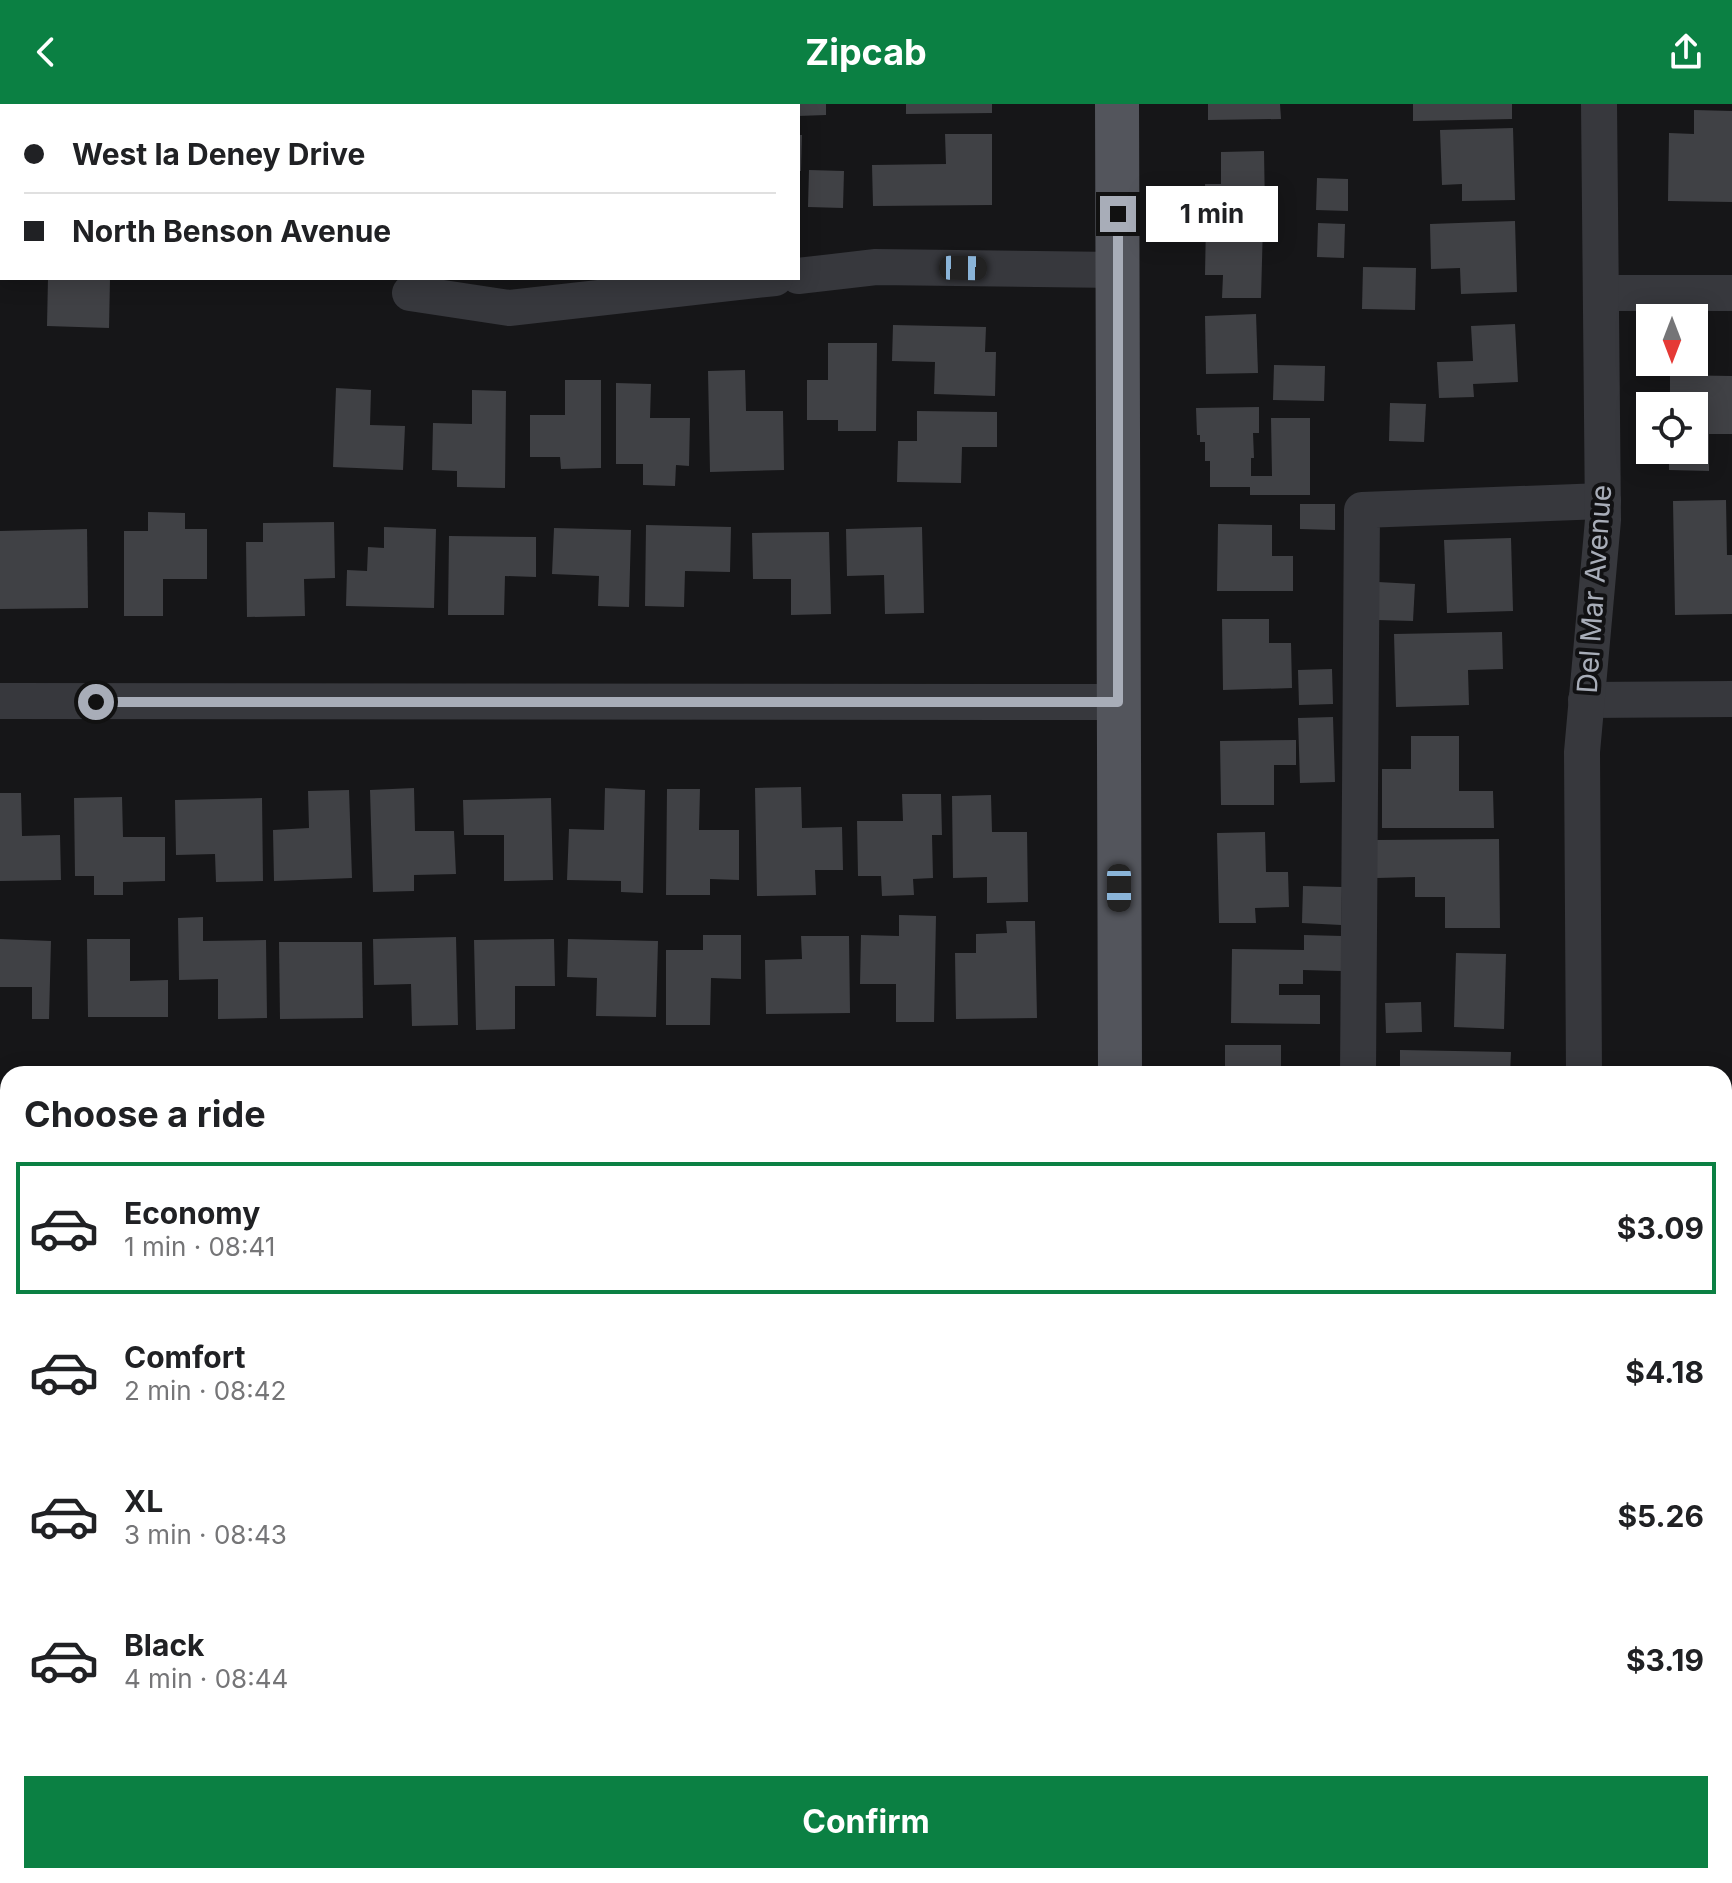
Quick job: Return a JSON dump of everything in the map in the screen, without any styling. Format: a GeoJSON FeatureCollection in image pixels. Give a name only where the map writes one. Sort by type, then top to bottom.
{"type":"FeatureCollection","features":[{"type":"Feature","properties":{"kind":"main road"},"geometry":{"type":"LineString","coordinates":[[1117,104],[1120,1066]]}},
{"type":"Feature","properties":{"kind":"street","name":"Del Mar Avenue"},"geometry":{"type":"LineString","coordinates":[[1584,1066],[1582,752],[1603,501],[1599,104]]}},
{"type":"Feature","properties":{"kind":"street"},"geometry":{"type":"LineString","coordinates":[[800,276],[876,267],[1118,270]]}},
{"type":"Feature","properties":{"kind":"street"},"geometry":{"type":"LineString","coordinates":[[410,293],[509,308],[652,285],[740,280]]}},
{"type":"Feature","properties":{"kind":"street"},"geometry":{"type":"LineString","coordinates":[[1601,293],[1732,293]]}},
{"type":"Feature","properties":{"kind":"street"},"geometry":{"type":"LineString","coordinates":[[1358,1066],[1362,510],[1603,501]]}},
{"type":"Feature","properties":{"kind":"street"},"geometry":{"type":"LineString","coordinates":[[1586,700],[1732,699]]}},
{"type":"Feature","properties":{"kind":"street"},"geometry":{"type":"LineString","coordinates":[[0,701],[1118,702]]}},
{"type":"Feature","properties":{"kind":"building"},"geometry":{"type":"Polygon","coordinates":[[[800,104],[826,104],[826,115],[800,116],[800,104]]]}},
{"type":"Feature","properties":{"kind":"building"},"geometry":{"type":"Polygon","coordinates":[[[906,104],[992,104],[992,113],[906,114],[906,104]]]}},
{"type":"Feature","properties":{"kind":"building"},"geometry":{"type":"Polygon","coordinates":[[[1208,104],[1280,104],[1281,119],[1208,120],[1208,104]]]}},
{"type":"Feature","properties":{"kind":"building"},"geometry":{"type":"Polygon","coordinates":[[[1413,104],[1512,104],[1512,119],[1413,121],[1413,104]]]}},
{"type":"Feature","properties":{"kind":"building"},"geometry":{"type":"Polygon","coordinates":[[[1694,110],[1732,111],[1732,202],[1668,201],[1669,133],[1694,134],[1694,110]]]}},
{"type":"Feature","properties":{"kind":"building"},"geometry":{"type":"Polygon","coordinates":[[[1513,128],[1515,200],[1462,201],[1462,184],[1442,185],[1440,130],[1513,128]]]}},
{"type":"Feature","properties":{"kind":"building"},"geometry":{"type":"Polygon","coordinates":[[[945,134],[992,134],[992,205],[873,206],[872,165],[946,164],[945,134]]]}},
{"type":"Feature","properties":{"kind":"building"},"geometry":{"type":"Polygon","coordinates":[[[800,135],[802,135],[801,171],[800,135]]]}},
{"type":"Feature","properties":{"kind":"building"},"geometry":{"type":"Polygon","coordinates":[[[1264,151],[1265,211],[1206,212],[1205,184],[1221,184],[1221,152],[1264,151]]]}},
{"type":"Feature","properties":{"kind":"building"},"geometry":{"type":"Polygon","coordinates":[[[809,170],[844,171],[843,208],[808,207],[809,170]]]}},
{"type":"Feature","properties":{"kind":"building"},"geometry":{"type":"Polygon","coordinates":[[[1317,178],[1348,179],[1348,211],[1316,210],[1317,178]]]}},
{"type":"Feature","properties":{"kind":"building"},"geometry":{"type":"Polygon","coordinates":[[[1515,221],[1517,292],[1461,294],[1460,268],[1431,269],[1430,224],[1515,221]]]}},
{"type":"Feature","properties":{"kind":"building"},"geometry":{"type":"Polygon","coordinates":[[[1206,222],[1263,224],[1261,298],[1222,298],[1223,275],[1205,275],[1206,222]]]}},
{"type":"Feature","properties":{"kind":"building"},"geometry":{"type":"Polygon","coordinates":[[[1318,223],[1345,224],[1344,258],[1317,257],[1318,223]]]}},
{"type":"Feature","properties":{"kind":"building"},"geometry":{"type":"Polygon","coordinates":[[[1363,267],[1416,268],[1415,310],[1362,309],[1363,267]]]}},
{"type":"Feature","properties":{"kind":"building"},"geometry":{"type":"Polygon","coordinates":[[[48,280],[110,280],[109,328],[47,326],[48,280]]]}},
{"type":"Feature","properties":{"kind":"building"},"geometry":{"type":"Polygon","coordinates":[[[1256,314],[1258,373],[1206,374],[1205,316],[1256,314]]]}},
{"type":"Feature","properties":{"kind":"building"},"geometry":{"type":"Polygon","coordinates":[[[1515,324],[1518,382],[1473,384],[1474,397],[1439,398],[1437,362],[1473,361],[1471,326],[1515,324]]]}},
{"type":"Feature","properties":{"kind":"building"},"geometry":{"type":"Polygon","coordinates":[[[893,325],[986,327],[985,352],[996,352],[995,396],[934,394],[935,362],[892,361],[893,325]]]}},
{"type":"Feature","properties":{"kind":"building"},"geometry":{"type":"Polygon","coordinates":[[[828,343],[877,343],[876,431],[838,431],[838,420],[807,420],[807,380],[828,380],[828,343]]]}},
{"type":"Feature","properties":{"kind":"building"},"geometry":{"type":"Polygon","coordinates":[[[1274,365],[1325,366],[1324,401],[1273,400],[1274,365]]]}},
{"type":"Feature","properties":{"kind":"building"},"geometry":{"type":"Polygon","coordinates":[[[745,370],[746,411],[783,411],[784,470],[710,472],[708,371],[745,370]]]}},
{"type":"Feature","properties":{"kind":"building"},"geometry":{"type":"Polygon","coordinates":[[[1670,376],[1732,376],[1732,434],[1709,434],[1709,471],[1669,470],[1669,464],[1708,464],[1708,392],[1670,392],[1670,376]]]}},
{"type":"Feature","properties":{"kind":"building"},"geometry":{"type":"Polygon","coordinates":[[[565,380],[601,380],[601,468],[561,469],[560,457],[530,457],[530,415],[565,415],[565,380]]]}},
{"type":"Feature","properties":{"kind":"building"},"geometry":{"type":"Polygon","coordinates":[[[616,383],[651,384],[650,418],[690,418],[689,466],[676,465],[675,486],[643,485],[643,464],[616,464],[616,383]]]}},
{"type":"Feature","properties":{"kind":"building"},"geometry":{"type":"Polygon","coordinates":[[[336,388],[371,390],[370,425],[405,426],[403,470],[333,467],[336,388]]]}},
{"type":"Feature","properties":{"kind":"building"},"geometry":{"type":"Polygon","coordinates":[[[472,390],[506,391],[505,488],[457,487],[457,471],[432,470],[433,423],[472,424],[472,390]]]}},
{"type":"Feature","properties":{"kind":"building"},"geometry":{"type":"Polygon","coordinates":[[[1390,403],[1426,404],[1424,442],[1389,441],[1390,403]]]}},
{"type":"Feature","properties":{"kind":"building"},"geometry":{"type":"Polygon","coordinates":[[[1259,407],[1259,433],[1253,433],[1251,476],[1272,476],[1271,418],[1310,418],[1310,495],[1250,495],[1250,487],[1210,487],[1210,461],[1205,461],[1205,442],[1200,442],[1200,435],[1197,435],[1196,408],[1259,407]]]}},
{"type":"Feature","properties":{"kind":"building"},"geometry":{"type":"Polygon","coordinates":[[[917,411],[997,412],[997,447],[962,447],[961,483],[897,482],[898,441],[917,441],[917,411]]]}},
{"type":"Feature","properties":{"kind":"building"},"geometry":{"type":"Polygon","coordinates":[[[1726,500],[1727,555],[1732,555],[1732,614],[1675,615],[1673,501],[1726,500]]]}},
{"type":"Feature","properties":{"kind":"building"},"geometry":{"type":"Polygon","coordinates":[[[1300,504],[1335,504],[1335,530],[1300,529],[1300,504]]]}},
{"type":"Feature","properties":{"kind":"building"},"geometry":{"type":"Polygon","coordinates":[[[148,512],[185,513],[185,529],[207,529],[207,579],[163,579],[163,616],[124,616],[124,531],[148,531],[148,512]]]}},
{"type":"Feature","properties":{"kind":"building"},"geometry":{"type":"Polygon","coordinates":[[[334,522],[335,578],[304,579],[305,616],[247,617],[246,542],[263,542],[263,523],[334,522]]]}},
{"type":"Feature","properties":{"kind":"building"},"geometry":{"type":"Polygon","coordinates":[[[1218,524],[1272,525],[1272,556],[1293,556],[1293,591],[1217,591],[1218,524]]]}},
{"type":"Feature","properties":{"kind":"building"},"geometry":{"type":"Polygon","coordinates":[[[646,525],[731,527],[730,572],[685,571],[684,607],[645,606],[646,525]]]}},
{"type":"Feature","properties":{"kind":"building"},"geometry":{"type":"Polygon","coordinates":[[[384,527],[436,529],[434,608],[346,606],[347,570],[367,571],[368,547],[384,548],[384,527]]]}},
{"type":"Feature","properties":{"kind":"building"},"geometry":{"type":"Polygon","coordinates":[[[922,527],[924,613],[885,614],[884,575],[847,576],[846,529],[922,527]]]}},
{"type":"Feature","properties":{"kind":"building"},"geometry":{"type":"Polygon","coordinates":[[[554,528],[631,530],[629,607],[598,606],[599,576],[552,574],[554,528]]]}},
{"type":"Feature","properties":{"kind":"building"},"geometry":{"type":"Polygon","coordinates":[[[87,529],[88,608],[0,609],[0,531],[87,529]]]}},
{"type":"Feature","properties":{"kind":"building"},"geometry":{"type":"Polygon","coordinates":[[[829,532],[831,614],[791,615],[791,579],[753,579],[752,533],[829,532]]]}},
{"type":"Feature","properties":{"kind":"building"},"geometry":{"type":"Polygon","coordinates":[[[449,536],[536,537],[536,577],[505,576],[504,615],[448,615],[449,536]]]}},
{"type":"Feature","properties":{"kind":"building"},"geometry":{"type":"Polygon","coordinates":[[[1511,538],[1513,611],[1447,613],[1444,540],[1511,538]]]}},
{"type":"Feature","properties":{"kind":"building"},"geometry":{"type":"Polygon","coordinates":[[[1378,582],[1415,584],[1413,621],[1377,620],[1378,582]]]}},
{"type":"Feature","properties":{"kind":"building"},"geometry":{"type":"Polygon","coordinates":[[[1222,619],[1269,619],[1269,643],[1291,643],[1292,688],[1223,690],[1222,619]]]}},
{"type":"Feature","properties":{"kind":"building"},"geometry":{"type":"Polygon","coordinates":[[[1502,632],[1503,669],[1468,670],[1469,705],[1396,707],[1394,634],[1502,632]]]}},
{"type":"Feature","properties":{"kind":"building"},"geometry":{"type":"Polygon","coordinates":[[[1332,669],[1333,704],[1299,705],[1298,670],[1332,669]]]}},
{"type":"Feature","properties":{"kind":"building"},"geometry":{"type":"Polygon","coordinates":[[[1333,717],[1335,782],[1300,783],[1298,718],[1333,717]]]}},
{"type":"Feature","properties":{"kind":"building"},"geometry":{"type":"Polygon","coordinates":[[[1411,736],[1459,736],[1459,791],[1493,791],[1494,828],[1382,828],[1382,769],[1411,769],[1411,736]]]}},
{"type":"Feature","properties":{"kind":"building"},"geometry":{"type":"Polygon","coordinates":[[[1296,740],[1296,765],[1274,765],[1274,805],[1221,805],[1220,741],[1296,740]]]}},
{"type":"Feature","properties":{"kind":"building"},"geometry":{"type":"Polygon","coordinates":[[[801,787],[802,828],[842,827],[843,870],[815,870],[816,895],[757,896],[755,788],[801,787]]]}},
{"type":"Feature","properties":{"kind":"building"},"geometry":{"type":"Polygon","coordinates":[[[414,788],[415,831],[454,831],[456,874],[414,875],[414,891],[373,892],[370,790],[414,788]]]}},
{"type":"Feature","properties":{"kind":"building"},"geometry":{"type":"Polygon","coordinates":[[[605,788],[645,790],[643,893],[621,892],[621,881],[567,880],[569,829],[604,830],[605,788]]]}},
{"type":"Feature","properties":{"kind":"building"},"geometry":{"type":"Polygon","coordinates":[[[667,789],[700,789],[699,830],[739,830],[739,880],[710,879],[710,895],[666,895],[667,789]]]}},
{"type":"Feature","properties":{"kind":"building"},"geometry":{"type":"Polygon","coordinates":[[[349,790],[352,878],[274,881],[273,830],[309,828],[308,791],[349,790]]]}},
{"type":"Feature","properties":{"kind":"building"},"geometry":{"type":"Polygon","coordinates":[[[0,793],[21,793],[22,836],[60,835],[61,880],[0,881],[0,793]]]}},
{"type":"Feature","properties":{"kind":"building"},"geometry":{"type":"Polygon","coordinates":[[[902,794],[941,794],[942,835],[932,835],[933,878],[913,879],[914,895],[882,896],[881,876],[858,876],[857,821],[903,821],[902,794]]]}},
{"type":"Feature","properties":{"kind":"building"},"geometry":{"type":"Polygon","coordinates":[[[991,795],[992,832],[1027,832],[1028,902],[987,903],[987,877],[953,878],[952,796],[991,795]]]}},
{"type":"Feature","properties":{"kind":"building"},"geometry":{"type":"Polygon","coordinates":[[[122,797],[123,837],[165,837],[165,881],[123,882],[123,895],[94,895],[94,876],[75,876],[74,798],[122,797]]]}},
{"type":"Feature","properties":{"kind":"building"},"geometry":{"type":"Polygon","coordinates":[[[262,798],[263,881],[216,882],[215,854],[176,855],[175,800],[262,798]]]}},
{"type":"Feature","properties":{"kind":"building"},"geometry":{"type":"Polygon","coordinates":[[[551,798],[553,880],[504,881],[504,835],[464,835],[463,800],[551,798]]]}},
{"type":"Feature","properties":{"kind":"building"},"geometry":{"type":"Polygon","coordinates":[[[1265,832],[1266,872],[1288,872],[1289,907],[1255,908],[1256,923],[1219,923],[1217,833],[1265,832]]]}},
{"type":"Feature","properties":{"kind":"building"},"geometry":{"type":"Polygon","coordinates":[[[1499,839],[1500,928],[1445,928],[1445,897],[1415,897],[1415,877],[1377,878],[1377,840],[1499,839]]]}},
{"type":"Feature","properties":{"kind":"building"},"geometry":{"type":"Polygon","coordinates":[[[1303,886],[1342,887],[1341,925],[1302,923],[1303,886]]]}},
{"type":"Feature","properties":{"kind":"building"},"geometry":{"type":"Polygon","coordinates":[[[899,915],[936,916],[934,1022],[896,1022],[896,984],[860,984],[861,935],[899,936],[899,915]]]}},
{"type":"Feature","properties":{"kind":"building"},"geometry":{"type":"Polygon","coordinates":[[[203,917],[203,941],[266,940],[267,1018],[218,1019],[218,979],[179,980],[178,918],[203,917]]]}},
{"type":"Feature","properties":{"kind":"building"},"geometry":{"type":"Polygon","coordinates":[[[1006,921],[1035,921],[1037,1018],[956,1019],[955,953],[976,953],[976,934],[1007,933],[1006,921]]]}},
{"type":"Feature","properties":{"kind":"building"},"geometry":{"type":"Polygon","coordinates":[[[703,935],[741,935],[741,979],[711,978],[710,1025],[666,1025],[666,950],[703,950],[703,935]]]}},
{"type":"Feature","properties":{"kind":"building"},"geometry":{"type":"Polygon","coordinates":[[[1304,935],[1342,936],[1341,971],[1303,970],[1303,984],[1279,984],[1279,995],[1320,995],[1320,1024],[1231,1023],[1232,949],[1304,950],[1304,935]]]}},
{"type":"Feature","properties":{"kind":"building"},"geometry":{"type":"Polygon","coordinates":[[[801,936],[849,936],[850,1013],[766,1014],[765,960],[802,959],[801,936]]]}},
{"type":"Feature","properties":{"kind":"building"},"geometry":{"type":"Polygon","coordinates":[[[456,937],[458,1025],[412,1026],[411,984],[374,985],[373,939],[456,937]]]}},
{"type":"Feature","properties":{"kind":"building"},"geometry":{"type":"Polygon","coordinates":[[[0,939],[51,941],[49,1019],[32,1019],[32,987],[0,987],[0,939]]]}},
{"type":"Feature","properties":{"kind":"building"},"geometry":{"type":"Polygon","coordinates":[[[87,939],[130,939],[130,981],[168,980],[168,1017],[88,1017],[87,939]]]}},
{"type":"Feature","properties":{"kind":"building"},"geometry":{"type":"Polygon","coordinates":[[[554,939],[555,986],[515,986],[515,1029],[476,1030],[474,940],[554,939]]]}},
{"type":"Feature","properties":{"kind":"building"},"geometry":{"type":"Polygon","coordinates":[[[568,939],[658,941],[656,1017],[596,1016],[597,978],[567,977],[568,939]]]}},
{"type":"Feature","properties":{"kind":"building"},"geometry":{"type":"Polygon","coordinates":[[[279,942],[362,942],[363,1018],[280,1019],[279,942]]]}},
{"type":"Feature","properties":{"kind":"building"},"geometry":{"type":"Polygon","coordinates":[[[1456,953],[1506,954],[1504,1029],[1454,1027],[1456,953]]]}},
{"type":"Feature","properties":{"kind":"building"},"geometry":{"type":"Polygon","coordinates":[[[1421,1002],[1422,1032],[1386,1033],[1385,1003],[1421,1002]]]}},
{"type":"Feature","properties":{"kind":"building"},"geometry":{"type":"Polygon","coordinates":[[[1225,1045],[1281,1045],[1281,1066],[1225,1066],[1225,1045]]]}},
{"type":"Feature","properties":{"kind":"building"},"geometry":{"type":"Polygon","coordinates":[[[1400,1050],[1511,1052],[1510,1066],[1400,1066],[1400,1050]]]}},
{"type":"Feature","properties":{"kind":"route"},"geometry":{"type":"LineString","coordinates":[[96,702],[1118,702],[1118,214]]}}]}
